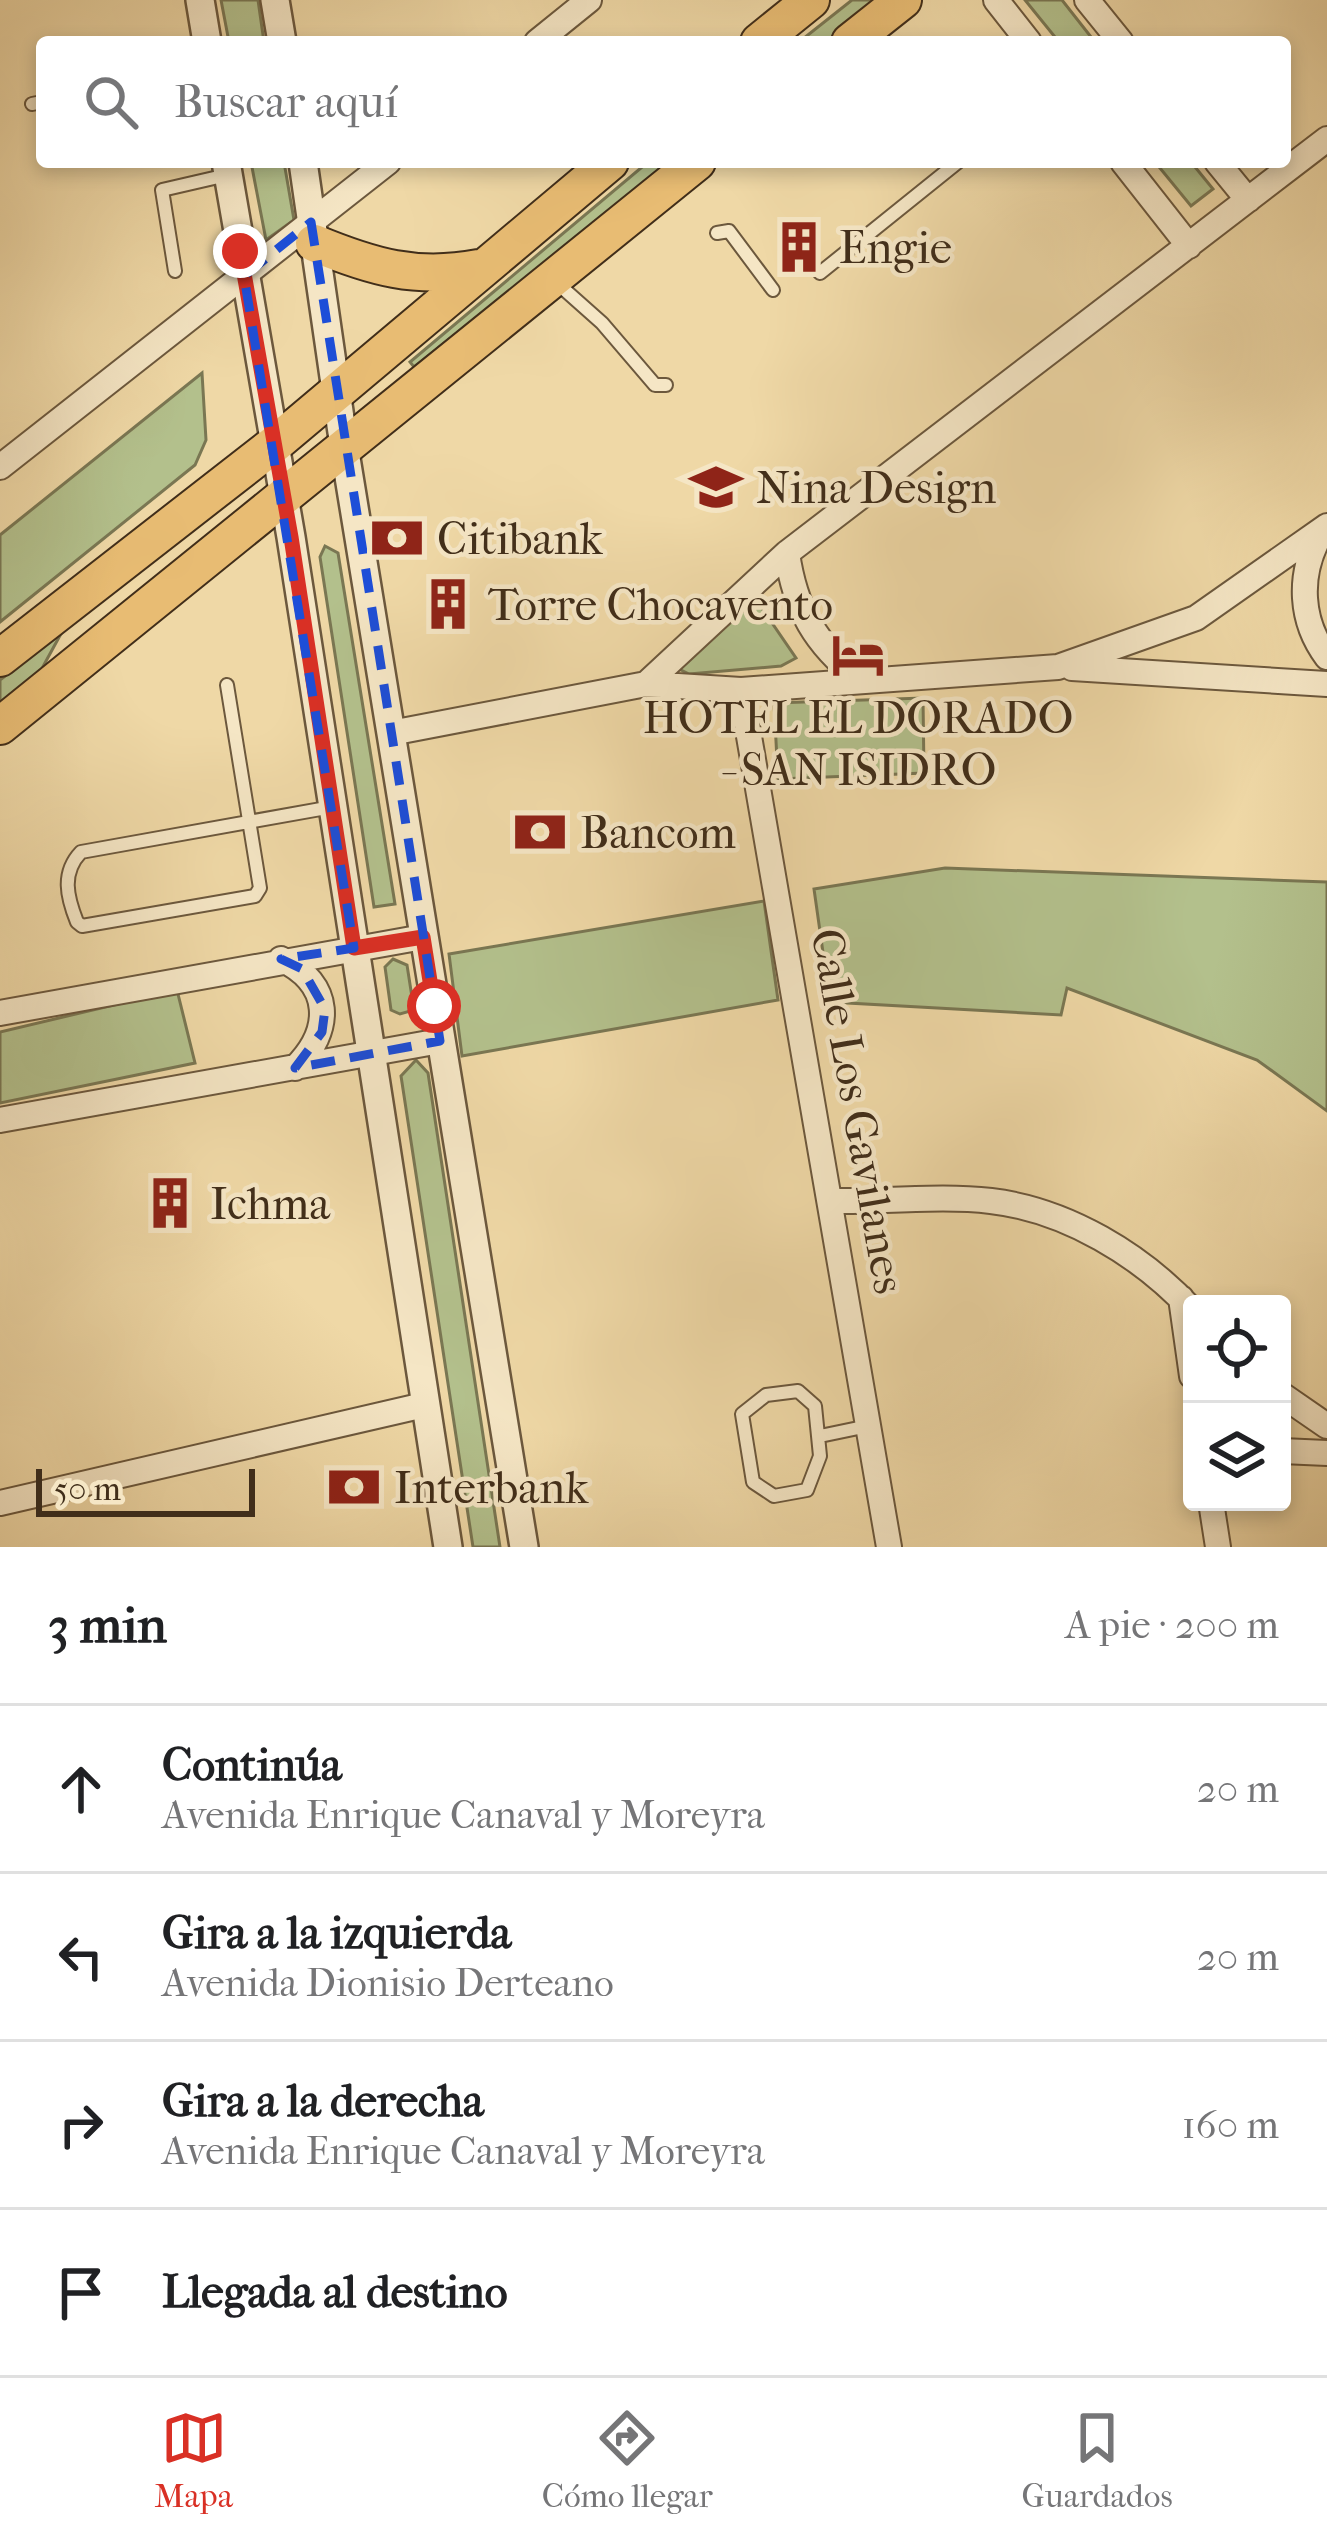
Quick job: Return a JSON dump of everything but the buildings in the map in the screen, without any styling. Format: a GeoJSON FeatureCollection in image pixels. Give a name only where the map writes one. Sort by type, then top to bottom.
{"type":"FeatureCollection","features":[{"type":"Feature","properties":{"kind":"main road"},"geometry":{"type":"LineString","coordinates":[[858,36],[903,0]]}},
{"type":"Feature","properties":{"kind":"main road"},"geometry":{"type":"LineString","coordinates":[[765,36],[796,5]]}},
{"type":"Feature","properties":{"kind":"main road"},"geometry":{"type":"LineString","coordinates":[[0,658],[276,442],[603,168]]}},
{"type":"Feature","properties":{"kind":"main road"},"geometry":{"type":"LineString","coordinates":[[0,726],[690,168]]}},
{"type":"Feature","properties":{"kind":"main road"},"geometry":{"type":"LineString","coordinates":[[313,232],[394,272],[436,275],[479,268]]}},
{"type":"Feature","properties":{"kind":"street"},"geometry":{"type":"LineString","coordinates":[[200,0],[206,36]]}},
{"type":"Feature","properties":{"kind":"street"},"geometry":{"type":"LineString","coordinates":[[275,0],[281,36]]}},
{"type":"Feature","properties":{"kind":"street"},"geometry":{"type":"LineString","coordinates":[[544,36],[589,0]]}},
{"type":"Feature","properties":{"kind":"street"},"geometry":{"type":"LineString","coordinates":[[996,0],[1024,36]]}},
{"type":"Feature","properties":{"kind":"street"},"geometry":{"type":"LineString","coordinates":[[1087,0],[1116,36]]}},
{"type":"Feature","properties":{"kind":"street"},"geometry":{"type":"LineString","coordinates":[[1291,167],[1327,139]]}},
{"type":"Feature","properties":{"kind":"street"},"geometry":{"type":"LineString","coordinates":[[227,168],[276,442],[448,1547]]}},
{"type":"Feature","properties":{"kind":"street"},"geometry":{"type":"LineString","coordinates":[[304,168],[335,391],[524,1547]]}},
{"type":"Feature","properties":{"kind":"street"},"geometry":{"type":"LineString","coordinates":[[0,467],[244,276],[313,232],[382,168]]}},
{"type":"Feature","properties":{"kind":"street"},"geometry":{"type":"LineString","coordinates":[[1129,168],[1190,246]]}},
{"type":"Feature","properties":{"kind":"street"},"geometry":{"type":"LineString","coordinates":[[1222,168],[1248,200]]}},
{"type":"Feature","properties":{"kind":"street"},"geometry":{"type":"LineString","coordinates":[[646,684],[787,553],[1289,168]]}},
{"type":"Feature","properties":{"kind":"street"},"geometry":{"type":"LineString","coordinates":[[1325,528],[1310,552],[1304,603],[1327,657]]}},
{"type":"Feature","properties":{"kind":"street"},"geometry":{"type":"LineString","coordinates":[[1058,667],[1196,618],[1325,528]]}},
{"type":"Feature","properties":{"kind":"street"},"geometry":{"type":"LineString","coordinates":[[787,553],[793,590],[807,625],[830,656],[860,679]]}},
{"type":"Feature","properties":{"kind":"street"},"geometry":{"type":"LineString","coordinates":[[391,733],[646,684],[741,691],[1058,667],[1327,684]]}},
{"type":"Feature","properties":{"kind":"street","name":"Calle Los Gavilanes"},"geometry":{"type":"LineString","coordinates":[[741,691],[833,1201],[889,1547]]}},
{"type":"Feature","properties":{"kind":"street"},"geometry":{"type":"LineString","coordinates":[[0,1013],[423,937]]}},
{"type":"Feature","properties":{"kind":"street"},"geometry":{"type":"LineString","coordinates":[[281,959],[302,969],[317,987],[325,1009],[322,1032],[295,1068]]}},
{"type":"Feature","properties":{"kind":"street"},"geometry":{"type":"LineString","coordinates":[[0,1120],[440,1041]]}},
{"type":"Feature","properties":{"kind":"street"},"geometry":{"type":"LineString","coordinates":[[833,1201],[990,1201],[1039,1212],[1136,1260],[1183,1301]]}},
{"type":"Feature","properties":{"kind":"street"},"geometry":{"type":"LineString","coordinates":[[1291,1402],[1327,1426]]}},
{"type":"Feature","properties":{"kind":"street"},"geometry":{"type":"LineString","coordinates":[[0,1503],[424,1405]]}},
{"type":"Feature","properties":{"kind":"street"},"geometry":{"type":"LineString","coordinates":[[1291,1451],[1327,1453]]}},
{"type":"Feature","properties":{"kind":"street"},"geometry":{"type":"LineString","coordinates":[[1212,1511],[1218,1547]]}},
{"type":"Feature","properties":{"kind":"lane"},"geometry":{"type":"LineString","coordinates":[[175,271],[162,190],[227,168]]}},
{"type":"Feature","properties":{"kind":"lane"},"geometry":{"type":"LineString","coordinates":[[820,273],[951,168]]}},
{"type":"Feature","properties":{"kind":"lane"},"geometry":{"type":"LineString","coordinates":[[717,233],[729,230],[773,290]]}},
{"type":"Feature","properties":{"kind":"lane"},"geometry":{"type":"LineString","coordinates":[[551,277],[602,323],[655,385],[666,386]]}},
{"type":"Feature","properties":{"kind":"lane"},"geometry":{"type":"LineString","coordinates":[[227,685],[249,821],[260,888],[255,896],[82,926],[76,922],[66,882],[70,864],[81,852],[249,821],[333,807]]}},
{"type":"Feature","properties":{"kind":"lane"},"geometry":{"type":"LineString","coordinates":[[798,1391],[814,1406],[820,1436],[820,1456],[807,1490],[774,1496],[753,1482],[742,1414],[766,1395],[798,1391]]}},
{"type":"Feature","properties":{"kind":"lane"},"geometry":{"type":"LineString","coordinates":[[820,1436],[869,1426]]}},
{"type":"Feature","properties":{"kind":"highlighted area"},"geometry":{"type":"Polygon","coordinates":[[[311,222],[440,1041],[295,1068],[322,1032],[325,1009],[302,969],[281,959],[354,948],[244,276],[311,222]]]}},
{"type":"Feature","properties":{"kind":"green space"},"geometry":{"type":"Polygon","coordinates":[[[221,0],[258,0],[263,36],[228,36],[221,0]]]}},
{"type":"Feature","properties":{"kind":"green space"},"geometry":{"type":"Polygon","coordinates":[[[852,0],[879,0],[834,36],[807,36],[852,0]]]}},
{"type":"Feature","properties":{"kind":"green space"},"geometry":{"type":"Polygon","coordinates":[[[1025,0],[1062,0],[1090,36],[1054,36],[1025,0]]]}},
{"type":"Feature","properties":{"kind":"green space"},"geometry":{"type":"Polygon","coordinates":[[[252,168],[285,168],[294,220],[266,240],[252,168]]]}},
{"type":"Feature","properties":{"kind":"green space"},"geometry":{"type":"Polygon","coordinates":[[[641,168],[666,168],[414,367],[410,362],[641,168]]]}},
{"type":"Feature","properties":{"kind":"green space"},"geometry":{"type":"Polygon","coordinates":[[[1160,168],[1196,168],[1213,189],[1191,206],[1160,168]]]}},
{"type":"Feature","properties":{"kind":"green space"},"geometry":{"type":"Polygon","coordinates":[[[202,373],[206,440],[195,465],[0,622],[0,535],[202,373]]]}},
{"type":"Feature","properties":{"kind":"green space"},"geometry":{"type":"Polygon","coordinates":[[[325,546],[338,553],[395,904],[374,907],[320,557],[325,546]]]}},
{"type":"Feature","properties":{"kind":"green space"},"geometry":{"type":"Polygon","coordinates":[[[759,604],[796,658],[781,666],[689,674],[677,668],[748,605],[759,604]]]}},
{"type":"Feature","properties":{"kind":"green space"},"geometry":{"type":"Polygon","coordinates":[[[63,630],[34,683],[0,710],[0,680],[63,630]]]}},
{"type":"Feature","properties":{"kind":"green space"},"geometry":{"type":"Polygon","coordinates":[[[923,698],[924,773],[778,779],[774,703],[923,698]]]}},
{"type":"Feature","properties":{"kind":"green space"},"geometry":{"type":"Polygon","coordinates":[[[945,868],[1327,882],[1327,1111],[1257,1060],[1067,988],[1061,1015],[830,1002],[814,889],[945,868]]]}},
{"type":"Feature","properties":{"kind":"green space"},"geometry":{"type":"Polygon","coordinates":[[[764,901],[778,1000],[462,1056],[449,954],[764,901]]]}},
{"type":"Feature","properties":{"kind":"green space"},"geometry":{"type":"Polygon","coordinates":[[[393,959],[407,965],[414,1010],[400,1014],[391,1010],[385,967],[393,959]]]}},
{"type":"Feature","properties":{"kind":"green space"},"geometry":{"type":"Polygon","coordinates":[[[177,990],[195,1063],[0,1103],[0,1032],[177,990]]]}},
{"type":"Feature","properties":{"kind":"green space"},"geometry":{"type":"Polygon","coordinates":[[[416,1060],[428,1073],[500,1547],[473,1547],[401,1076],[416,1060]]]}},
{"type":"Feature","properties":{"kind":"place","name":"Engie"},"geometry":{"type":"Point","coordinates":[799,247]}},
{"type":"Feature","properties":{"kind":"place","name":"Nina Design"},"geometry":{"type":"Point","coordinates":[716,487]}},
{"type":"Feature","properties":{"kind":"place","name":"Citibank"},"geometry":{"type":"Point","coordinates":[397,538]}},
{"type":"Feature","properties":{"kind":"place","name":"Torre Chocavento"},"geometry":{"type":"Point","coordinates":[448,604]}},
{"type":"Feature","properties":{"kind":"place","name":"HOTEL EL DORADO - SAN ISIDRO"},"geometry":{"type":"Point","coordinates":[858,655]}},
{"type":"Feature","properties":{"kind":"place","name":"Bancom"},"geometry":{"type":"Point","coordinates":[540,832]}},
{"type":"Feature","properties":{"kind":"place","name":"Ichma"},"geometry":{"type":"Point","coordinates":[170,1203]}},
{"type":"Feature","properties":{"kind":"place","name":"Interbank"},"geometry":{"type":"Point","coordinates":[354,1487]}},
{"type":"Feature","properties":{"kind":"route"},"geometry":{"type":"LineString","coordinates":[[240,251],[276,442],[354,948],[423,937],[434,1006]]}}]}
